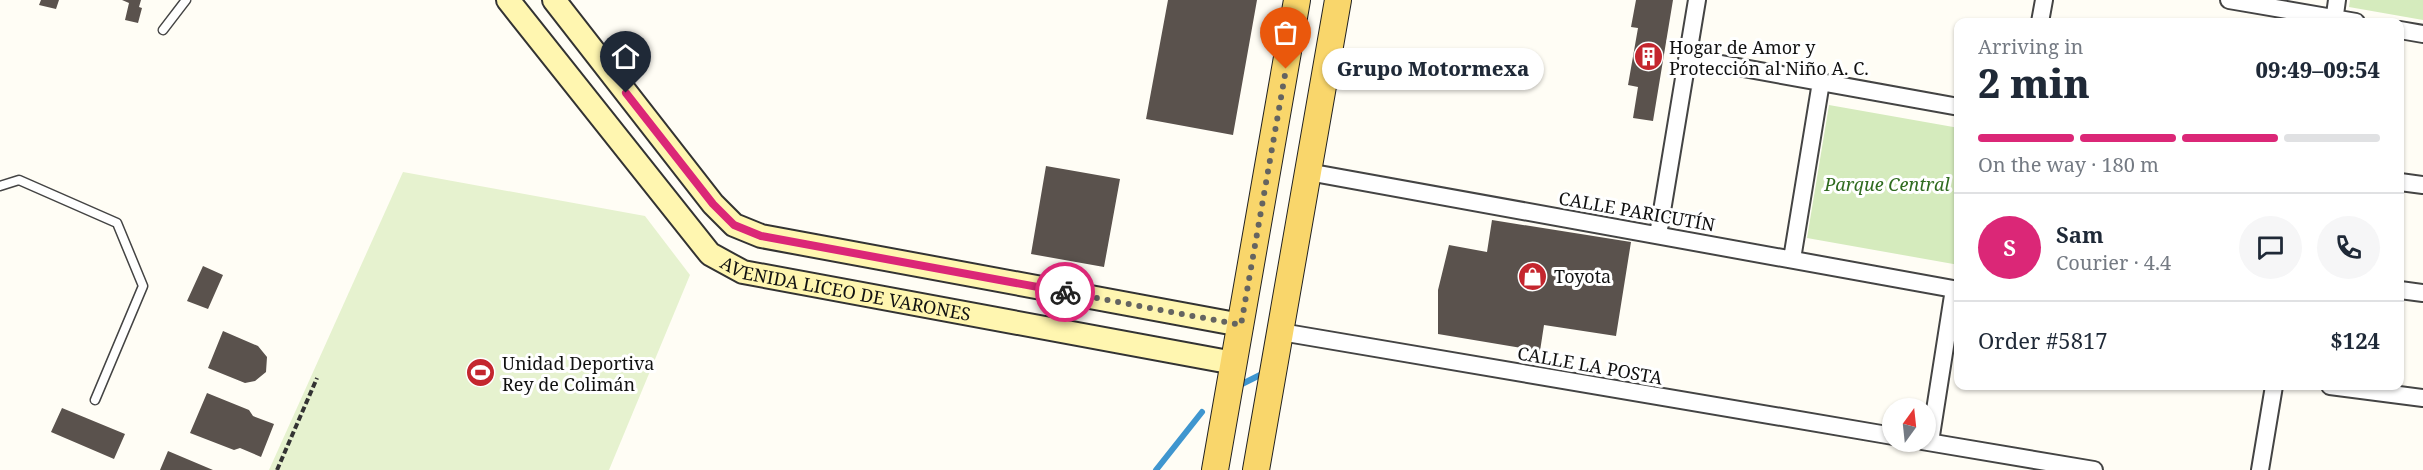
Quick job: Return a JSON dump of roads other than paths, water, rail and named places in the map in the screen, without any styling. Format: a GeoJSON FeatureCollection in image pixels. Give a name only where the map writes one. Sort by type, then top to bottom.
{"type":"FeatureCollection","features":[{"type":"Feature","properties":{"kind":"main road"},"geometry":{"type":"LineString","coordinates":[[1297,0],[1217,458],[1258,462],[1338,0]]}},
{"type":"Feature","properties":{"kind":"street","name":"AVENIDA LICEO DE VARONES"},"geometry":{"type":"LineString","coordinates":[[508,0],[710,254],[743,272],[1234,363]]}},
{"type":"Feature","properties":{"kind":"street","name":"AVENIDA LICEO DE VARONES"},"geometry":{"type":"LineString","coordinates":[[554,0],[713,204],[734,225],[761,236],[1241,325]]}},
{"type":"Feature","properties":{"kind":"street"},"geometry":{"type":"LineString","coordinates":[[1658,235],[1697,0]]}},
{"type":"Feature","properties":{"kind":"street"},"geometry":{"type":"LineString","coordinates":[[2041,18],[2044,0]]}},
{"type":"Feature","properties":{"kind":"street"},"geometry":{"type":"LineString","coordinates":[[2229,0],[2319,18]]}},
{"type":"Feature","properties":{"kind":"street"},"geometry":{"type":"LineString","coordinates":[[2334,18],[2337,0]]}},
{"type":"Feature","properties":{"kind":"street"},"geometry":{"type":"LineString","coordinates":[[2404,31],[2423,34]]}},
{"type":"Feature","properties":{"kind":"street"},"geometry":{"type":"LineString","coordinates":[[1688,58],[1954,106]]}},
{"type":"Feature","properties":{"kind":"street"},"geometry":{"type":"LineString","coordinates":[[1792,259],[1821,82]]}},
{"type":"Feature","properties":{"kind":"street","name":"CALLE PARICUTÍN"},"geometry":{"type":"LineString","coordinates":[[1308,172],[1954,289]]}},
{"type":"Feature","properties":{"kind":"street"},"geometry":{"type":"LineString","coordinates":[[2404,183],[2423,185]]}},
{"type":"Feature","properties":{"kind":"street"},"geometry":{"type":"LineString","coordinates":[[686,225],[713,204]]}},
{"type":"Feature","properties":{"kind":"street"},"geometry":{"type":"LineString","coordinates":[[2404,291],[2423,293]]}},
{"type":"Feature","properties":{"kind":"street"},"geometry":{"type":"LineString","coordinates":[[1935,398],[1954,299]]}},
{"type":"Feature","properties":{"kind":"street","name":"CALLE LA POSTA"},"geometry":{"type":"LineString","coordinates":[[1281,332],[1882,434]]}},
{"type":"Feature","properties":{"kind":"street"},"geometry":{"type":"LineString","coordinates":[[2260,470],[2273,390]]}},
{"type":"Feature","properties":{"kind":"street"},"geometry":{"type":"LineString","coordinates":[[2361,390],[2423,398]]}},
{"type":"Feature","properties":{"kind":"street"},"geometry":{"type":"LineString","coordinates":[[1936,444],[2094,470]]}},
{"type":"Feature","properties":{"kind":"lane"},"geometry":{"type":"LineString","coordinates":[[163,30],[186,0]]}},
{"type":"Feature","properties":{"kind":"lane"},"geometry":{"type":"LineString","coordinates":[[0,186],[19,180],[117,223],[143,286],[95,400]]}},
{"type":"Feature","properties":{"kind":"waterway"},"geometry":{"type":"LineString","coordinates":[[1240,385],[1260,375]]}},
{"type":"Feature","properties":{"kind":"waterway"},"geometry":{"type":"LineString","coordinates":[[1156,470],[1202,412]]}},
{"type":"Feature","properties":{"kind":"place","name":"Hogar de Amor y Protección al Niño A. C."},"geometry":{"type":"Point","coordinates":[1648,57]}},
{"type":"Feature","properties":{"kind":"place","name":"Grupo Motormexa"},"geometry":{"type":"Point","coordinates":[1286,69]}},
{"type":"Feature","properties":{"kind":"place","name":"Toyota"},"geometry":{"type":"Point","coordinates":[1533,276]}},
{"type":"Feature","properties":{"kind":"place","name":"Unidad Deportiva Rey de Colimán"},"geometry":{"type":"Point","coordinates":[481,373]}},
{"type":"Feature","properties":{"kind":"park label","name":"Parque Central"},"geometry":{"type":"Point","coordinates":[1887,184]}}]}
